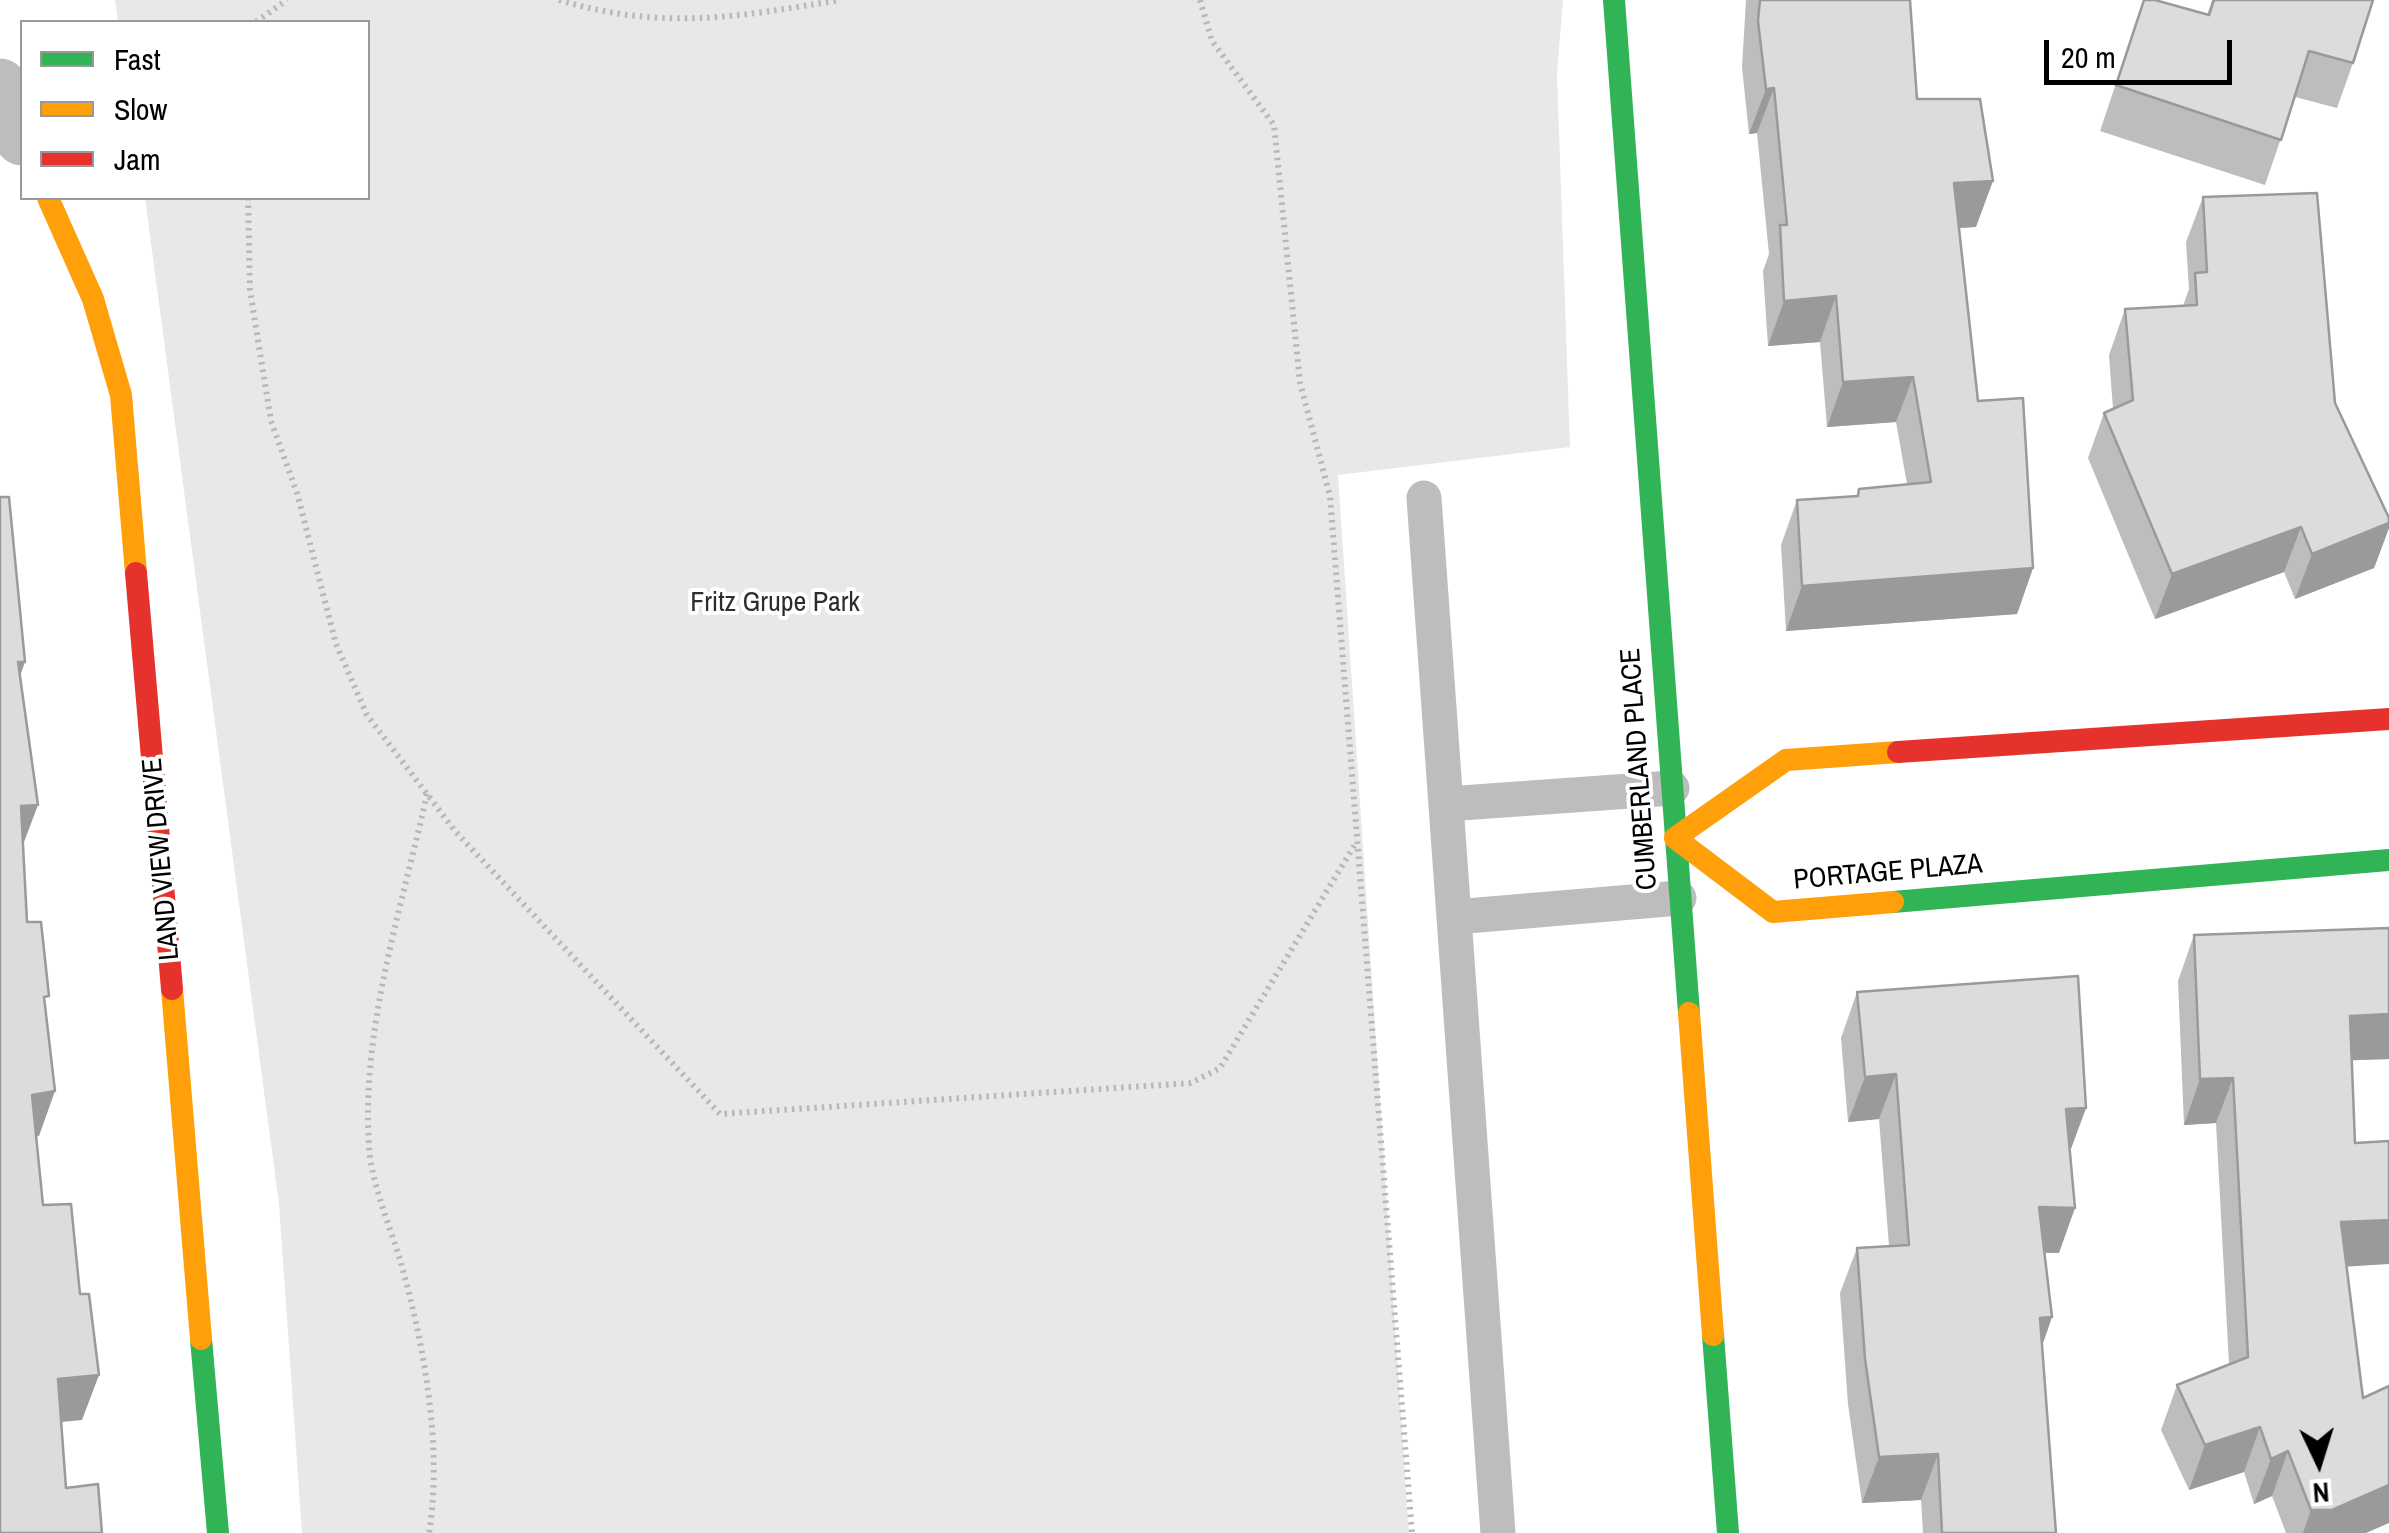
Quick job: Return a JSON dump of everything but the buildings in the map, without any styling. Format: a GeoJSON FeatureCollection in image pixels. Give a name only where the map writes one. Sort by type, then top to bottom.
{"type":"FeatureCollection","features":[{"type":"Feature","properties":{"kind":"street","name":"CUMBERLAND PLACE"},"geometry":{"type":"LineString","coordinates":[[1614,0],[1728,1533]]}},
{"type":"Feature","properties":{"kind":"street"},"geometry":{"type":"LineString","coordinates":[[0,86],[20,133]]}},
{"type":"Feature","properties":{"kind":"street","name":"LAND VIEW DRIVE"},"geometry":{"type":"LineString","coordinates":[[49,200],[93,299],[121,395],[218,1533]]}},
{"type":"Feature","properties":{"kind":"street"},"geometry":{"type":"LineString","coordinates":[[1675,838],[1786,760],[2389,720]]}},
{"type":"Feature","properties":{"kind":"street","name":"PORTAGE PLAZA"},"geometry":{"type":"LineString","coordinates":[[1675,838],[1774,912],[2389,860]]}},
{"type":"Feature","properties":{"kind":"lane"},"geometry":{"type":"LineString","coordinates":[[1424,498],[1498,1533]]}},
{"type":"Feature","properties":{"kind":"lane"},"geometry":{"type":"LineString","coordinates":[[1447,804],[1672,788]]}},
{"type":"Feature","properties":{"kind":"lane"},"geometry":{"type":"LineString","coordinates":[[1454,917],[1680,898]]}},
{"type":"Feature","properties":{"kind":"path"},"geometry":{"type":"LineString","coordinates":[[259,20],[287,0]]}},
{"type":"Feature","properties":{"kind":"path"},"geometry":{"type":"LineString","coordinates":[[559,0],[614,16],[712,20],[840,0]]}},
{"type":"Feature","properties":{"kind":"path"},"geometry":{"type":"LineString","coordinates":[[1200,0],[1212,41],[1274,125],[1300,383],[1330,496],[1412,1533]]}},
{"type":"Feature","properties":{"kind":"path"},"geometry":{"type":"LineString","coordinates":[[248,200],[250,290],[271,421],[297,493],[336,644],[367,716],[455,831],[720,1114],[1192,1083],[1220,1068],[1357,840]]}},
{"type":"Feature","properties":{"kind":"path"},"geometry":{"type":"LineString","coordinates":[[427,794],[386,970],[374,1050],[368,1148],[406,1280],[422,1366],[434,1504],[428,1533]]}},
{"type":"Feature","properties":{"kind":"green space","name":"Fritz Grupe Park"},"geometry":{"type":"Polygon","coordinates":[[[115,0],[1563,0],[1557,75],[1570,447],[1338,475],[1409,1533],[302,1533],[279,1204],[145,200],[370,200],[370,20],[118,20],[115,0]]]}},
{"type":"Feature","properties":{"kind":"traffic: fast"},"geometry":{"type":"LineString","coordinates":[[1614,0],[1689,1013]]}},
{"type":"Feature","properties":{"kind":"traffic: fast"},"geometry":{"type":"LineString","coordinates":[[1893,902],[2389,860]]}},
{"type":"Feature","properties":{"kind":"traffic: fast"},"geometry":{"type":"LineString","coordinates":[[1713,1335],[1728,1533]]}},
{"type":"Feature","properties":{"kind":"traffic: fast"},"geometry":{"type":"LineString","coordinates":[[201,1339],[218,1533]]}},
{"type":"Feature","properties":{"kind":"traffic: slow"},"geometry":{"type":"LineString","coordinates":[[49,200],[93,299],[121,395],[136,573]]}},
{"type":"Feature","properties":{"kind":"traffic: slow"},"geometry":{"type":"LineString","coordinates":[[1893,902],[1773,912],[1675,838],[1786,760],[1898,752]]}},
{"type":"Feature","properties":{"kind":"traffic: slow"},"geometry":{"type":"LineString","coordinates":[[172,989],[201,1339]]}},
{"type":"Feature","properties":{"kind":"traffic: slow"},"geometry":{"type":"LineString","coordinates":[[1689,1013],[1713,1335]]}},
{"type":"Feature","properties":{"kind":"traffic: jam"},"geometry":{"type":"LineString","coordinates":[[136,573],[172,989]]}},
{"type":"Feature","properties":{"kind":"traffic: jam"},"geometry":{"type":"LineString","coordinates":[[1898,752],[2389,719]]}}]}
